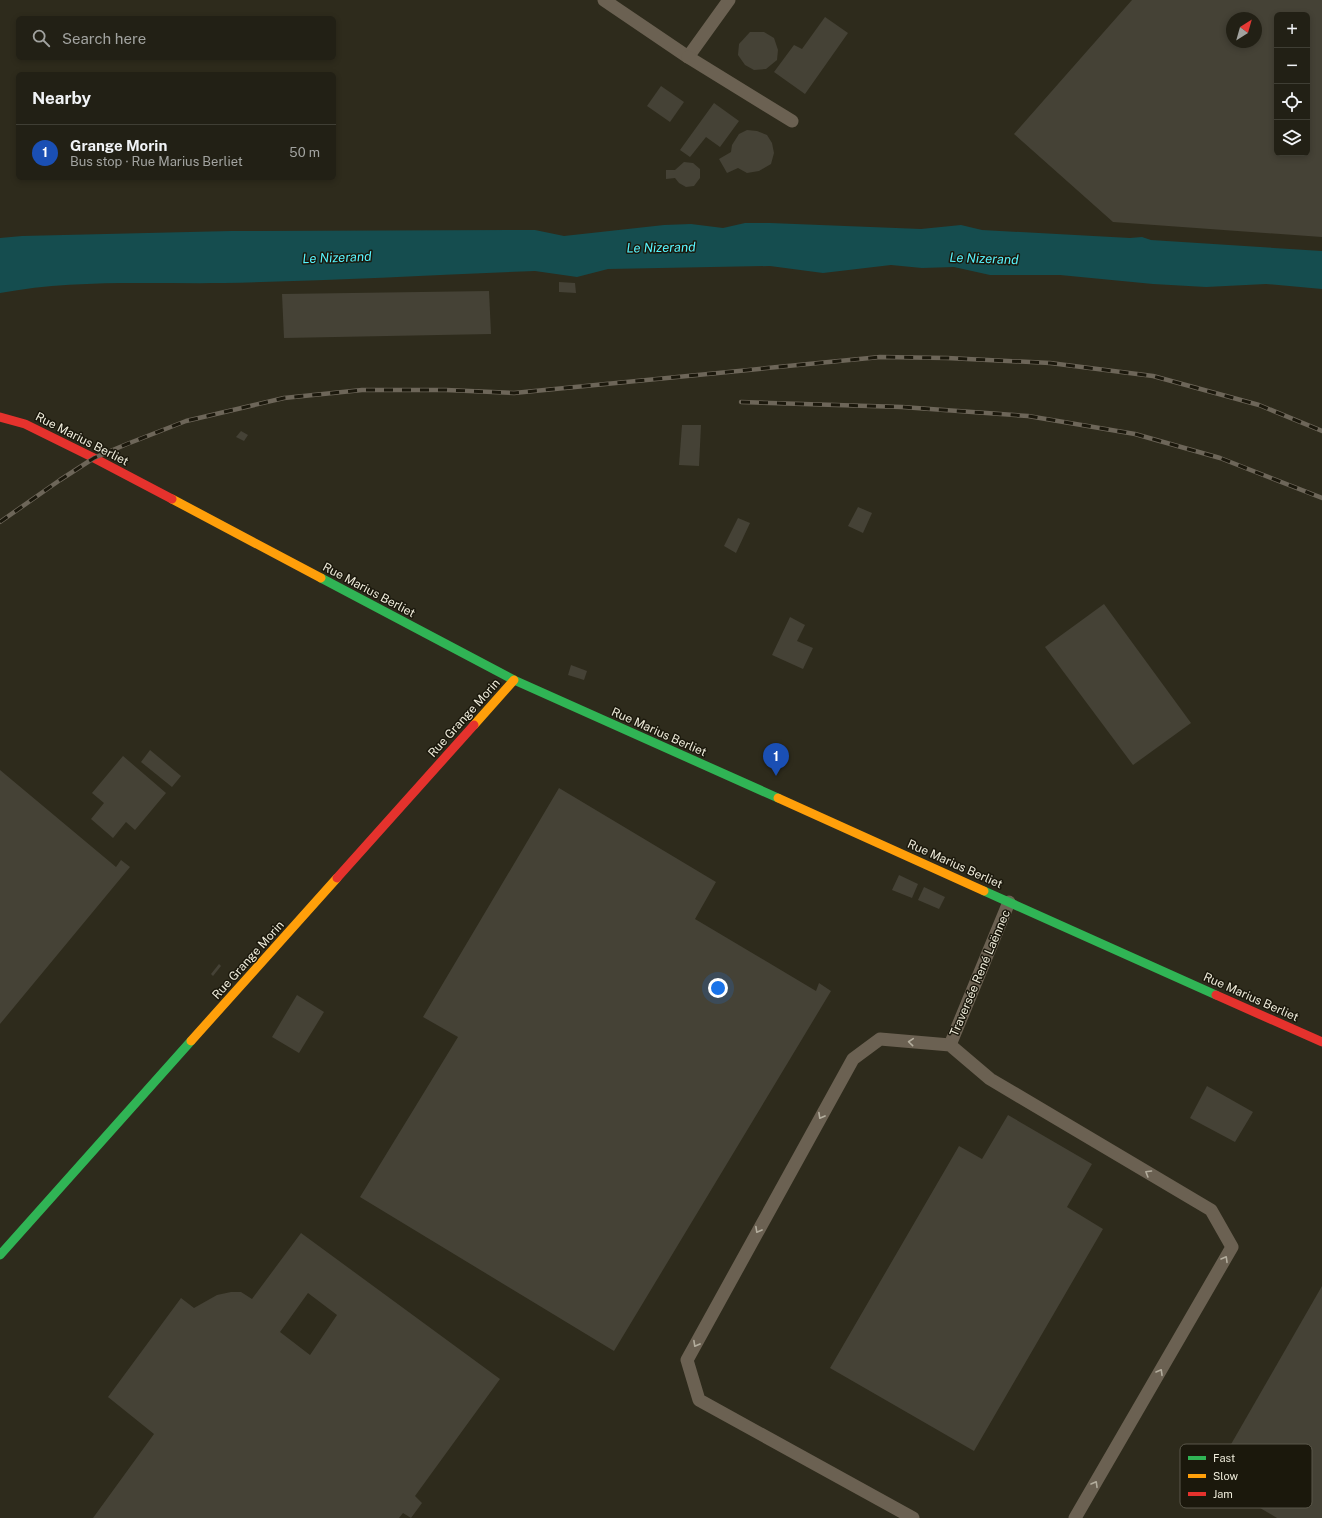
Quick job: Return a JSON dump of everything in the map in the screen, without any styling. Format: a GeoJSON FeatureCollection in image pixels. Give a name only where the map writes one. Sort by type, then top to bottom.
{"type":"FeatureCollection","features":[{"type":"Feature","properties":{"kind":"street","name":"Rue Marius Berliet"},"geometry":{"type":"LineString","coordinates":[[0,417],[25,424],[94,458],[514,680],[1322,1042]]}},
{"type":"Feature","properties":{"kind":"street","name":"Rue Grange Morin"},"geometry":{"type":"LineString","coordinates":[[0,1255],[514,680]]}},
{"type":"Feature","properties":{"kind":"lane"},"geometry":{"type":"LineString","coordinates":[[604,0],[688,57],[792,121]]}},
{"type":"Feature","properties":{"kind":"lane"},"geometry":{"type":"LineString","coordinates":[[688,57],[729,0]]}},
{"type":"Feature","properties":{"kind":"lane","name":"Traversée René Laënnec"},"geometry":{"type":"LineString","coordinates":[[950,1045],[1010,902]]}},
{"type":"Feature","properties":{"kind":"lane"},"geometry":{"type":"LineString","coordinates":[[913,1518],[699,1400],[687,1360],[853,1059],[880,1039],[950,1045],[990,1079],[1211,1210],[1232,1246],[1075,1518]]}},
{"type":"Feature","properties":{"kind":"water","name":"Le Nizerand"},"geometry":{"type":"Polygon","coordinates":[[[745,223],[921,229],[961,225],[982,230],[1130,238],[1142,237],[1151,240],[1322,251],[1322,289],[1266,284],[1206,287],[1153,284],[1060,275],[990,275],[954,267],[922,268],[891,265],[823,273],[770,266],[608,269],[577,277],[535,271],[263,282],[111,283],[55,286],[0,293],[0,238],[22,236],[231,231],[535,230],[564,236],[664,225],[691,224],[723,228],[745,223]]]}},
{"type":"Feature","properties":{"kind":"building"},"geometry":{"type":"Polygon","coordinates":[[[1132,0],[1322,0],[1322,237],[1113,222],[1014,134],[1132,0]]]}},
{"type":"Feature","properties":{"kind":"building"},"geometry":{"type":"Polygon","coordinates":[[[825,17],[848,33],[805,94],[774,72],[794,45],[802,49],[825,17]]]}},
{"type":"Feature","properties":{"kind":"building"},"geometry":{"type":"Polygon","coordinates":[[[750,32],[764,32],[774,38],[778,50],[777,60],[766,69],[754,70],[745,65],[738,55],[739,44],[750,32]]]}},
{"type":"Feature","properties":{"kind":"building"},"geometry":{"type":"Polygon","coordinates":[[[661,86],[684,102],[670,122],[647,106],[661,86]]]}},
{"type":"Feature","properties":{"kind":"building"},"geometry":{"type":"Polygon","coordinates":[[[714,103],[739,121],[720,147],[706,137],[690,157],[680,150],[714,103]]]}},
{"type":"Feature","properties":{"kind":"building"},"geometry":{"type":"Polygon","coordinates":[[[747,130],[757,131],[767,135],[772,143],[774,153],[771,164],[759,171],[747,173],[738,168],[727,173],[719,159],[731,152],[732,145],[739,134],[747,130]]]}},
{"type":"Feature","properties":{"kind":"building"},"geometry":{"type":"Polygon","coordinates":[[[684,162],[693,163],[700,169],[700,178],[694,186],[686,187],[679,183],[675,178],[666,179],[666,170],[675,170],[684,162]]]}},
{"type":"Feature","properties":{"kind":"building"},"geometry":{"type":"Polygon","coordinates":[[[559,282],[575,283],[576,293],[559,292],[559,282]]]}},
{"type":"Feature","properties":{"kind":"building"},"geometry":{"type":"Polygon","coordinates":[[[489,291],[491,334],[284,338],[282,294],[489,291]]]}},
{"type":"Feature","properties":{"kind":"building"},"geometry":{"type":"Polygon","coordinates":[[[682,425],[701,425],[699,466],[679,465],[682,425]]]}},
{"type":"Feature","properties":{"kind":"building"},"geometry":{"type":"Polygon","coordinates":[[[241,431],[248,435],[244,441],[236,437],[241,431]]]}},
{"type":"Feature","properties":{"kind":"building"},"geometry":{"type":"Polygon","coordinates":[[[858,507],[872,513],[863,533],[848,526],[858,507]]]}},
{"type":"Feature","properties":{"kind":"building"},"geometry":{"type":"Polygon","coordinates":[[[738,518],[750,523],[736,553],[724,546],[738,518]]]}},
{"type":"Feature","properties":{"kind":"building"},"geometry":{"type":"Polygon","coordinates":[[[1104,604],[1191,723],[1133,765],[1045,647],[1104,604]]]}},
{"type":"Feature","properties":{"kind":"building"},"geometry":{"type":"Polygon","coordinates":[[[790,617],[805,625],[797,641],[813,648],[803,669],[772,655],[790,617]]]}},
{"type":"Feature","properties":{"kind":"building"},"geometry":{"type":"Polygon","coordinates":[[[571,665],[587,671],[584,680],[568,675],[571,665]]]}},
{"type":"Feature","properties":{"kind":"building"},"geometry":{"type":"Polygon","coordinates":[[[150,750],[181,776],[172,787],[141,762],[150,750]]]}},
{"type":"Feature","properties":{"kind":"building"},"geometry":{"type":"Polygon","coordinates":[[[123,756],[166,793],[135,830],[126,822],[113,838],[91,819],[104,803],[92,793],[123,756]]]}},
{"type":"Feature","properties":{"kind":"building"},"geometry":{"type":"Polygon","coordinates":[[[0,770],[116,867],[121,860],[130,867],[0,1024],[0,770]]]}},
{"type":"Feature","properties":{"kind":"building"},"geometry":{"type":"Polygon","coordinates":[[[559,788],[716,882],[695,919],[816,991],[819,983],[831,991],[614,1351],[360,1197],[458,1037],[423,1017],[559,788]]]}},
{"type":"Feature","properties":{"kind":"building"},"geometry":{"type":"Polygon","coordinates":[[[899,875],[918,884],[912,898],[892,890],[899,875]]]}},
{"type":"Feature","properties":{"kind":"building"},"geometry":{"type":"Polygon","coordinates":[[[924,887],[945,897],[939,909],[918,900],[924,887]]]}},
{"type":"Feature","properties":{"kind":"building"},"geometry":{"type":"Polygon","coordinates":[[[219,964],[221,966],[213,976],[211,974],[219,964]]]}},
{"type":"Feature","properties":{"kind":"building"},"geometry":{"type":"Polygon","coordinates":[[[297,995],[324,1012],[299,1053],[272,1037],[297,995]]]}},
{"type":"Feature","properties":{"kind":"building"},"geometry":{"type":"Polygon","coordinates":[[[1207,1086],[1253,1112],[1235,1142],[1190,1118],[1207,1086]]]}},
{"type":"Feature","properties":{"kind":"building"},"geometry":{"type":"Polygon","coordinates":[[[1008,1115],[1092,1164],[1067,1207],[1103,1229],[974,1451],[830,1368],[959,1146],[982,1159],[1008,1115]]]}},
{"type":"Feature","properties":{"kind":"building"},"geometry":{"type":"Polygon","coordinates":[[[301,1233],[500,1379],[415,1496],[422,1503],[411,1518],[403,1513],[399,1518],[93,1518],[154,1434],[108,1397],[181,1298],[194,1308],[217,1295],[231,1292],[241,1292],[252,1299],[301,1233]],[[308,1293],[280,1332],[310,1355],[337,1315],[308,1293]]]}},
{"type":"Feature","properties":{"kind":"building"},"geometry":{"type":"Polygon","coordinates":[[[1322,1286],[1322,1518],[1277,1518],[1260,1508],[1312,1508],[1312,1444],[1231,1444],[1322,1286]]]}},
{"type":"Feature","properties":{"kind":"railway"},"geometry":{"type":"LineString","coordinates":[[0,522],[94,458],[186,421],[284,398],[362,390],[446,390],[514,393],[880,357],[947,358],[1050,363],[1153,376],[1259,405],[1322,431]]}},
{"type":"Feature","properties":{"kind":"railway"},"geometry":{"type":"LineString","coordinates":[[741,402],[902,407],[1028,416],[1135,434],[1220,458],[1322,498]]}},
{"type":"Feature","properties":{"kind":"traffic: fast"},"geometry":{"type":"LineString","coordinates":[[321,578],[514,680],[778,798]]}},
{"type":"Feature","properties":{"kind":"traffic: fast"},"geometry":{"type":"LineString","coordinates":[[984,891],[1216,995]]}},
{"type":"Feature","properties":{"kind":"traffic: fast"},"geometry":{"type":"LineString","coordinates":[[0,1255],[191,1041]]}},
{"type":"Feature","properties":{"kind":"traffic: slow"},"geometry":{"type":"LineString","coordinates":[[172,499],[321,578]]}},
{"type":"Feature","properties":{"kind":"traffic: slow"},"geometry":{"type":"LineString","coordinates":[[474,725],[514,680]]}},
{"type":"Feature","properties":{"kind":"traffic: slow"},"geometry":{"type":"LineString","coordinates":[[778,798],[984,891]]}},
{"type":"Feature","properties":{"kind":"traffic: slow"},"geometry":{"type":"LineString","coordinates":[[191,1041],[337,878]]}},
{"type":"Feature","properties":{"kind":"traffic: jam"},"geometry":{"type":"LineString","coordinates":[[0,417],[25,424],[172,499]]}},
{"type":"Feature","properties":{"kind":"traffic: jam"},"geometry":{"type":"LineString","coordinates":[[337,878],[474,725]]}},
{"type":"Feature","properties":{"kind":"traffic: jam"},"geometry":{"type":"LineString","coordinates":[[1216,995],[1322,1042]]}},
{"type":"Feature","properties":{"kind":"place","name":"Grange Morin"},"geometry":{"type":"Point","coordinates":[776,776]}}]}
